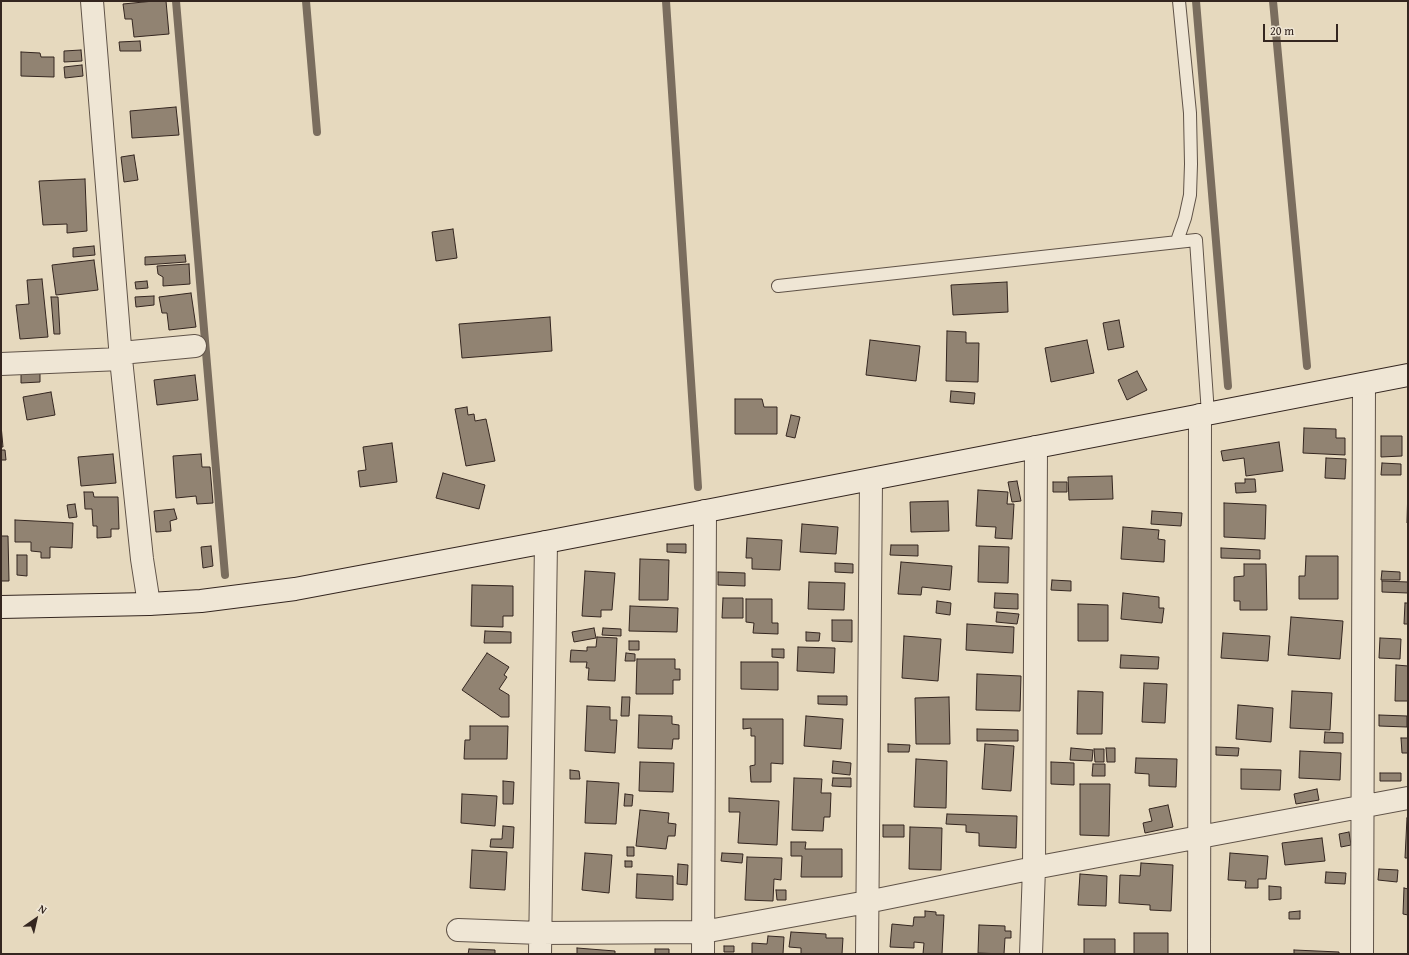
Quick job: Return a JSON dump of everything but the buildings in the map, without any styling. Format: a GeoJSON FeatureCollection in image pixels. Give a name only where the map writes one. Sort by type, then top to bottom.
{"type":"FeatureCollection","features":[{"type":"Feature","properties":{"kind":"street"},"geometry":{"type":"LineString","coordinates":[[92,1],[121,356],[142,559],[149,604]]}},
{"type":"Feature","properties":{"kind":"street"},"geometry":{"type":"LineString","coordinates":[[1,364],[121,356],[195,346]]}},
{"type":"Feature","properties":{"kind":"street"},"geometry":{"type":"LineString","coordinates":[[1,607],[149,604],[201,601],[296,589],[871,480],[1408,375]]}},
{"type":"Feature","properties":{"kind":"street"},"geometry":{"type":"LineString","coordinates":[[1362,954],[1364,807],[1364,384]]}},
{"type":"Feature","properties":{"kind":"street"},"geometry":{"type":"LineString","coordinates":[[1199,954],[1204,415]]}},
{"type":"Feature","properties":{"kind":"street"},"geometry":{"type":"LineString","coordinates":[[1031,954],[1034,868],[1036,447]]}},
{"type":"Feature","properties":{"kind":"street"},"geometry":{"type":"LineString","coordinates":[[866,954],[871,480]]}},
{"type":"Feature","properties":{"kind":"street"},"geometry":{"type":"LineString","coordinates":[[703,954],[704,511]]}},
{"type":"Feature","properties":{"kind":"street"},"geometry":{"type":"LineString","coordinates":[[540,943],[546,542]]}},
{"type":"Feature","properties":{"kind":"street"},"geometry":{"type":"LineString","coordinates":[[458,930],[540,943],[702,932],[867,902],[1034,868],[1408,798]]}},
{"type":"Feature","properties":{"kind":"lane"},"geometry":{"type":"LineString","coordinates":[[1177,241],[1185,218],[1190,195],[1191,164],[1190,113],[1180,1]]}},
{"type":"Feature","properties":{"kind":"lane"},"geometry":{"type":"LineString","coordinates":[[778,286],[1196,240],[1204,415]]}},
{"type":"Feature","properties":{"kind":"waterway"},"geometry":{"type":"LineString","coordinates":[[176,1],[225,575]]}},
{"type":"Feature","properties":{"kind":"waterway"},"geometry":{"type":"LineString","coordinates":[[306,1],[317,132]]}},
{"type":"Feature","properties":{"kind":"waterway"},"geometry":{"type":"LineString","coordinates":[[666,1],[698,487]]}},
{"type":"Feature","properties":{"kind":"waterway"},"geometry":{"type":"LineString","coordinates":[[1196,1],[1228,386]]}},
{"type":"Feature","properties":{"kind":"waterway"},"geometry":{"type":"LineString","coordinates":[[1273,1],[1307,366]]}}]}
